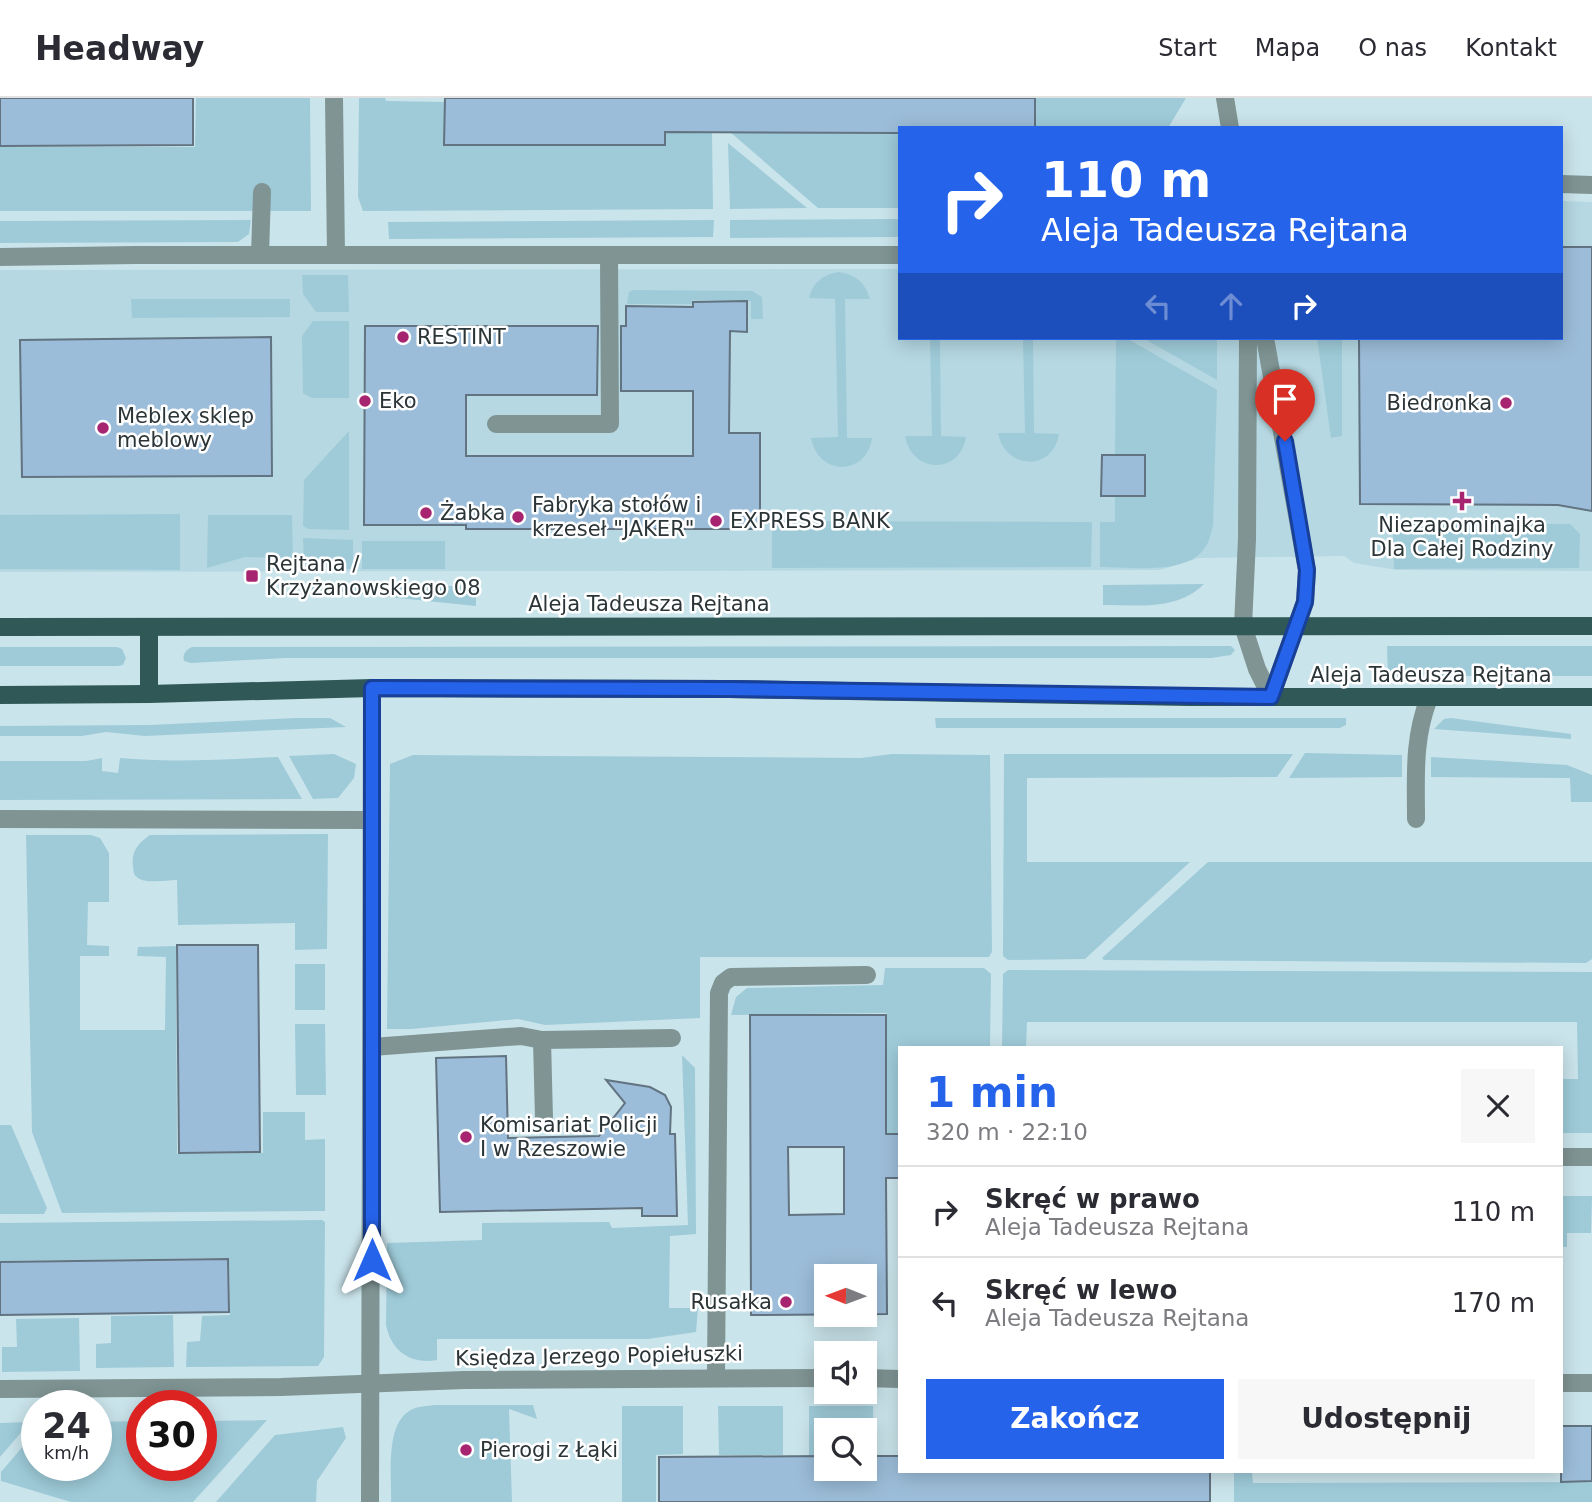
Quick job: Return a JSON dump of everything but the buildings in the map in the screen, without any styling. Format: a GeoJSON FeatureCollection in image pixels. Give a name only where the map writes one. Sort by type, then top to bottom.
{"type":"FeatureCollection","features":[{"type":"Feature","properties":{"kind":"main road","name":"Aleja Tadeusza Rejtana"},"geometry":{"type":"LineString","coordinates":[[0,628],[1592,626]]}},
{"type":"Feature","properties":{"kind":"main road"},"geometry":{"type":"LineString","coordinates":[[149,627],[149,694]]}},
{"type":"Feature","properties":{"kind":"main road","name":"Aleja Tadeusza Rejtana"},"geometry":{"type":"LineString","coordinates":[[0,695],[372,688],[729,689],[1271,697],[1592,697]]}},
{"type":"Feature","properties":{"kind":"street"},"geometry":{"type":"LineString","coordinates":[[334,98],[336,256]]}},
{"type":"Feature","properties":{"kind":"street"},"geometry":{"type":"LineString","coordinates":[[1225,98],[1230,126]]}},
{"type":"Feature","properties":{"kind":"street"},"geometry":{"type":"LineString","coordinates":[[1563,184],[1592,185]]}},
{"type":"Feature","properties":{"kind":"street"},"geometry":{"type":"LineString","coordinates":[[260,255],[262,192]]}},
{"type":"Feature","properties":{"kind":"street"},"geometry":{"type":"LineString","coordinates":[[0,257],[898,255]]}},
{"type":"Feature","properties":{"kind":"street"},"geometry":{"type":"LineString","coordinates":[[496,424],[610,424],[610,256]]}},
{"type":"Feature","properties":{"kind":"street"},"geometry":{"type":"LineString","coordinates":[[1248,340],[1247,539],[1243,626],[1257,669],[1271,697]]}},
{"type":"Feature","properties":{"kind":"street"},"geometry":{"type":"LineString","coordinates":[[1265,340],[1307,570],[1305,602],[1297,626]]}},
{"type":"Feature","properties":{"kind":"street","name":"Aleja Tadeusza Rejtana"},"geometry":{"type":"LineString","coordinates":[[1271,697],[1297,626]]}},
{"type":"Feature","properties":{"kind":"street"},"geometry":{"type":"LineString","coordinates":[[370,1502],[372,688]]}},
{"type":"Feature","properties":{"kind":"street"},"geometry":{"type":"LineString","coordinates":[[1416,819],[1417,743],[1420,721],[1429,698]]}},
{"type":"Feature","properties":{"kind":"street"},"geometry":{"type":"LineString","coordinates":[[0,819],[372,820]]}},
{"type":"Feature","properties":{"kind":"street"},"geometry":{"type":"LineString","coordinates":[[716,1377],[719,993],[723,983],[731,977],[867,975]]}},
{"type":"Feature","properties":{"kind":"street"},"geometry":{"type":"LineString","coordinates":[[372,1047],[520,1037],[542,1040],[672,1038]]}},
{"type":"Feature","properties":{"kind":"street"},"geometry":{"type":"LineString","coordinates":[[542,1040],[544,1119]]}},
{"type":"Feature","properties":{"kind":"street"},"geometry":{"type":"LineString","coordinates":[[1563,1157],[1592,1157]]}},
{"type":"Feature","properties":{"kind":"street","name":"Księdza Jerzego Popiełuszki"},"geometry":{"type":"LineString","coordinates":[[0,1389],[281,1387],[716,1377],[814,1378]]}},
{"type":"Feature","properties":{"kind":"street"},"geometry":{"type":"LineString","coordinates":[[877,1378],[898,1379]]}},
{"type":"Feature","properties":{"kind":"street"},"geometry":{"type":"LineString","coordinates":[[1563,1383],[1592,1383]]}},
{"type":"Feature","properties":{"kind":"shaded area"},"geometry":{"type":"Polygon","coordinates":[[[196,98],[310,98],[311,211],[0,211],[0,147],[195,147],[196,98]]]}},
{"type":"Feature","properties":{"kind":"shaded area"},"geometry":{"type":"Polygon","coordinates":[[[359,98],[444,102],[444,145],[665,145],[665,132],[712,132],[713,209],[363,211],[358,197],[359,98]]]}},
{"type":"Feature","properties":{"kind":"shaded area"},"geometry":{"type":"Polygon","coordinates":[[[1035,98],[1186,98],[1169,126],[1035,126],[1035,98]]]}},
{"type":"Feature","properties":{"kind":"shaded area"},"geometry":{"type":"Polygon","coordinates":[[[730,132],[898,133],[898,208],[818,208],[730,132]]]}},
{"type":"Feature","properties":{"kind":"shaded area"},"geometry":{"type":"Polygon","coordinates":[[[728,143],[807,208],[730,209],[728,143]]]}},
{"type":"Feature","properties":{"kind":"shaded area"},"geometry":{"type":"Polygon","coordinates":[[[1563,201],[1592,202],[1592,571],[1397,570],[1354,563],[1344,556],[1199,558],[1160,570],[0,572],[0,270],[898,269],[898,340],[1563,340],[1563,201]]]}},
{"type":"Feature","properties":{"kind":"shaded area"},"geometry":{"type":"Polygon","coordinates":[[[898,219],[898,237],[730,238],[730,220],[898,219]]]}},
{"type":"Feature","properties":{"kind":"shaded area"},"geometry":{"type":"Polygon","coordinates":[[[251,220],[249,234],[238,242],[0,243],[0,221],[251,220]]]}},
{"type":"Feature","properties":{"kind":"shaded area"},"geometry":{"type":"Polygon","coordinates":[[[714,220],[713,237],[389,239],[388,222],[714,220]]]}},
{"type":"Feature","properties":{"kind":"shaded area"},"geometry":{"type":"Polygon","coordinates":[[[838,272],[859,280],[870,299],[845,299],[847,438],[872,438],[868,451],[861,460],[842,467],[823,460],[815,451],[811,438],[838,437],[835,299],[809,298],[819,280],[838,272]]]}},
{"type":"Feature","properties":{"kind":"shaded area"},"geometry":{"type":"Polygon","coordinates":[[[302,275],[348,275],[349,312],[316,312],[303,294],[302,275]]]}},
{"type":"Feature","properties":{"kind":"shaded area"},"geometry":{"type":"Polygon","coordinates":[[[752,291],[762,297],[763,319],[751,319],[751,301],[692,300],[692,304],[627,304],[629,292],[752,291]]]}},
{"type":"Feature","properties":{"kind":"shaded area"},"geometry":{"type":"Polygon","coordinates":[[[131,299],[290,299],[290,317],[132,318],[131,299]]]}},
{"type":"Feature","properties":{"kind":"shaded area"},"geometry":{"type":"Polygon","coordinates":[[[313,321],[349,321],[349,398],[312,398],[303,393],[302,336],[313,321]]]}},
{"type":"Feature","properties":{"kind":"shaded area"},"geometry":{"type":"Polygon","coordinates":[[[930,340],[940,340],[941,436],[966,437],[955,458],[936,465],[917,458],[909,449],[905,436],[932,436],[930,340]]]}},
{"type":"Feature","properties":{"kind":"shaded area"},"geometry":{"type":"Polygon","coordinates":[[[1023,340],[1033,340],[1034,433],[1059,434],[1048,455],[1029,462],[1010,454],[1002,445],[998,433],[1025,433],[1023,340]]]}},
{"type":"Feature","properties":{"kind":"shaded area"},"geometry":{"type":"Polygon","coordinates":[[[1116,340],[1130,340],[1217,390],[1213,525],[1206,546],[1198,556],[1173,566],[1158,568],[1100,567],[1100,522],[1115,522],[1115,496],[1145,495],[1145,455],[1115,454],[1116,340]]]}},
{"type":"Feature","properties":{"kind":"shaded area"},"geometry":{"type":"Polygon","coordinates":[[[1147,340],[1217,340],[1217,380],[1147,340]]]}},
{"type":"Feature","properties":{"kind":"shaded area"},"geometry":{"type":"Polygon","coordinates":[[[1317,340],[1342,340],[1342,436],[1331,438],[1317,340]]]}},
{"type":"Feature","properties":{"kind":"shaded area"},"geometry":{"type":"Polygon","coordinates":[[[349,431],[349,530],[308,529],[303,526],[304,480],[349,431]]]}},
{"type":"Feature","properties":{"kind":"shaded area"},"geometry":{"type":"Polygon","coordinates":[[[180,514],[180,570],[0,569],[0,515],[180,514]]]}},
{"type":"Feature","properties":{"kind":"shaded area"},"geometry":{"type":"Polygon","coordinates":[[[208,515],[292,515],[293,558],[245,557],[207,568],[208,515]]]}},
{"type":"Feature","properties":{"kind":"shaded area"},"geometry":{"type":"Polygon","coordinates":[[[781,521],[1092,522],[1091,567],[772,568],[772,527],[781,521]]]}},
{"type":"Feature","properties":{"kind":"shaded area"},"geometry":{"type":"Polygon","coordinates":[[[1397,524],[1570,524],[1580,534],[1579,568],[1394,569],[1393,529],[1397,524]]]}},
{"type":"Feature","properties":{"kind":"shaded area"},"geometry":{"type":"Polygon","coordinates":[[[303,538],[353,540],[353,569],[332,569],[304,561],[303,538]]]}},
{"type":"Feature","properties":{"kind":"shaded area"},"geometry":{"type":"Polygon","coordinates":[[[362,541],[445,541],[445,569],[362,569],[362,541]]]}},
{"type":"Feature","properties":{"kind":"shaded area"},"geometry":{"type":"Polygon","coordinates":[[[1204,584],[1182,599],[1169,603],[1103,605],[1103,585],[1204,584]]]}},
{"type":"Feature","properties":{"kind":"shaded area"},"geometry":{"type":"Polygon","coordinates":[[[476,586],[476,606],[300,588],[476,586]]]}},
{"type":"Feature","properties":{"kind":"shaded area"},"geometry":{"type":"Polygon","coordinates":[[[1231,646],[1235,650],[1231,655],[1211,658],[285,658],[191,663],[184,661],[185,652],[192,647],[1231,646]]]}},
{"type":"Feature","properties":{"kind":"shaded area"},"geometry":{"type":"Polygon","coordinates":[[[1387,646],[1592,646],[1592,676],[1388,676],[1387,646]]]}},
{"type":"Feature","properties":{"kind":"shaded area"},"geometry":{"type":"Polygon","coordinates":[[[0,647],[117,647],[122,649],[126,658],[123,665],[118,666],[0,666],[0,647]]]}},
{"type":"Feature","properties":{"kind":"shaded area"},"geometry":{"type":"Polygon","coordinates":[[[330,718],[346,727],[145,736],[106,732],[82,736],[0,736],[0,726],[150,725],[330,718]]]}},
{"type":"Feature","properties":{"kind":"shaded area"},"geometry":{"type":"Polygon","coordinates":[[[935,718],[1346,718],[1346,725],[1340,728],[936,728],[935,718]]]}},
{"type":"Feature","properties":{"kind":"shaded area"},"geometry":{"type":"Polygon","coordinates":[[[1444,719],[1571,734],[1571,739],[1434,729],[1444,719]]]}},
{"type":"Feature","properties":{"kind":"shaded area"},"geometry":{"type":"Polygon","coordinates":[[[1305,753],[1402,755],[1402,777],[1289,778],[1305,753]]]}},
{"type":"Feature","properties":{"kind":"shaded area"},"geometry":{"type":"Polygon","coordinates":[[[334,754],[356,764],[354,778],[338,798],[313,799],[289,756],[334,754]]]}},
{"type":"Feature","properties":{"kind":"shaded area"},"geometry":{"type":"Polygon","coordinates":[[[892,754],[990,755],[992,952],[989,957],[700,957],[700,1018],[545,1025],[518,1019],[387,1029],[390,764],[413,755],[861,758],[892,754]]]}},
{"type":"Feature","properties":{"kind":"shaded area"},"geometry":{"type":"Polygon","coordinates":[[[1004,754],[1293,754],[1277,777],[1027,778],[1027,862],[1190,862],[1085,959],[1008,960],[1003,956],[1004,754]]]}},
{"type":"Feature","properties":{"kind":"shaded area"},"geometry":{"type":"Polygon","coordinates":[[[278,757],[302,799],[0,800],[0,761],[86,761],[102,758],[102,771],[118,773],[120,758],[179,760],[278,757]]]}},
{"type":"Feature","properties":{"kind":"shaded area"},"geometry":{"type":"Polygon","coordinates":[[[1431,757],[1567,765],[1592,775],[1592,802],[1571,802],[1570,778],[1431,777],[1431,757]]]}},
{"type":"Feature","properties":{"kind":"shaded area"},"geometry":{"type":"Polygon","coordinates":[[[328,834],[327,949],[295,950],[295,923],[178,925],[177,880],[146,881],[134,875],[134,853],[138,845],[150,835],[328,834]]]}},
{"type":"Feature","properties":{"kind":"shaded area"},"geometry":{"type":"Polygon","coordinates":[[[26,835],[91,835],[100,838],[109,853],[109,902],[88,902],[87,945],[109,946],[109,956],[80,956],[80,1030],[165,1030],[166,957],[137,956],[138,947],[176,946],[177,1154],[263,1153],[263,1112],[305,1112],[305,1140],[325,1139],[325,1211],[62,1213],[32,1132],[26,835]]]}},
{"type":"Feature","properties":{"kind":"shaded area"},"geometry":{"type":"Polygon","coordinates":[[[1208,862],[1592,862],[1592,959],[1586,963],[1102,958],[1208,862]]]}},
{"type":"Feature","properties":{"kind":"shaded area"},"geometry":{"type":"Polygon","coordinates":[[[295,964],[325,964],[325,1010],[295,1010],[295,964]]]}},
{"type":"Feature","properties":{"kind":"shaded area"},"geometry":{"type":"Polygon","coordinates":[[[885,968],[984,968],[991,974],[990,1046],[898,1046],[898,1133],[887,1133],[887,1013],[731,1015],[736,997],[747,988],[883,985],[885,968]]]}},
{"type":"Feature","properties":{"kind":"shaded area"},"geometry":{"type":"Polygon","coordinates":[[[1008,970],[1592,972],[1592,1133],[1563,1133],[1563,1079],[1578,1079],[1577,1022],[1027,1022],[1026,1046],[1002,1046],[1003,974],[1008,970]]]}},
{"type":"Feature","properties":{"kind":"shaded area"},"geometry":{"type":"Polygon","coordinates":[[[295,1024],[325,1024],[326,1095],[296,1095],[295,1024]]]}},
{"type":"Feature","properties":{"kind":"shaded area"},"geometry":{"type":"Polygon","coordinates":[[[682,1055],[695,1068],[696,1234],[670,1236],[669,1308],[698,1308],[696,1332],[648,1339],[437,1339],[437,1360],[428,1361],[411,1358],[397,1349],[386,1325],[387,1243],[482,1240],[482,1223],[609,1222],[612,1228],[688,1225],[682,1055]]]}},
{"type":"Feature","properties":{"kind":"shaded area"},"geometry":{"type":"Polygon","coordinates":[[[0,1125],[11,1125],[47,1208],[44,1214],[0,1214],[0,1125]]]}},
{"type":"Feature","properties":{"kind":"shaded area"},"geometry":{"type":"Polygon","coordinates":[[[1563,1196],[1592,1196],[1591,1233],[1567,1233],[1567,1247],[1563,1247],[1563,1196]]]}},
{"type":"Feature","properties":{"kind":"shaded area"},"geometry":{"type":"Polygon","coordinates":[[[325,1222],[324,1357],[318,1366],[186,1367],[187,1342],[200,1341],[202,1316],[230,1315],[229,1258],[0,1261],[0,1223],[325,1222]]]}},
{"type":"Feature","properties":{"kind":"shaded area"},"geometry":{"type":"Polygon","coordinates":[[[173,1315],[174,1367],[96,1368],[96,1344],[111,1343],[111,1316],[173,1315]]]}},
{"type":"Feature","properties":{"kind":"shaded area"},"geometry":{"type":"Polygon","coordinates":[[[79,1318],[80,1371],[2,1372],[2,1347],[17,1347],[16,1319],[79,1318]]]}},
{"type":"Feature","properties":{"kind":"shaded area"},"geometry":{"type":"Polygon","coordinates":[[[435,1405],[533,1405],[537,1419],[509,1409],[512,1502],[391,1502],[392,1450],[397,1425],[404,1415],[413,1409],[435,1405]]]}},
{"type":"Feature","properties":{"kind":"shaded area"},"geometry":{"type":"Polygon","coordinates":[[[622,1406],[683,1406],[683,1454],[656,1455],[656,1502],[622,1502],[622,1406]]]}},
{"type":"Feature","properties":{"kind":"shaded area"},"geometry":{"type":"Polygon","coordinates":[[[718,1406],[783,1406],[783,1455],[719,1455],[718,1406]]]}},
{"type":"Feature","properties":{"kind":"shaded area"},"geometry":{"type":"Polygon","coordinates":[[[809,1406],[873,1406],[873,1418],[814,1418],[814,1455],[809,1455],[809,1406]]]}},
{"type":"Feature","properties":{"kind":"shaded area"},"geometry":{"type":"Polygon","coordinates":[[[267,1420],[217,1475],[217,1421],[267,1420]]]}},
{"type":"Feature","properties":{"kind":"shaded area"},"geometry":{"type":"Polygon","coordinates":[[[126,1421],[126,1481],[212,1481],[193,1502],[71,1502],[1,1481],[1,1472],[21,1449],[21,1481],[112,1481],[112,1422],[126,1421]]]}},
{"type":"Feature","properties":{"kind":"shaded area"},"geometry":{"type":"Polygon","coordinates":[[[21,1422],[21,1432],[0,1457],[0,1423],[21,1422]]]}},
{"type":"Feature","properties":{"kind":"shaded area"},"geometry":{"type":"Polygon","coordinates":[[[343,1427],[346,1438],[317,1481],[316,1502],[216,1502],[275,1435],[343,1427]]]}},
{"type":"Feature","properties":{"kind":"shaded area"},"geometry":{"type":"Polygon","coordinates":[[[1234,1473],[1252,1473],[1253,1483],[1592,1482],[1592,1502],[1234,1502],[1234,1473]]]}},
{"type":"Feature","properties":{"kind":"place","name":"RESTINT"},"geometry":{"type":"Point","coordinates":[403,337]}},
{"type":"Feature","properties":{"kind":"place","name":"Eko"},"geometry":{"type":"Point","coordinates":[365,401]}},
{"type":"Feature","properties":{"kind":"place","name":"Biedronka"},"geometry":{"type":"Point","coordinates":[1506,403]}},
{"type":"Feature","properties":{"kind":"place","name":"Meblex sklep meblowy"},"geometry":{"type":"Point","coordinates":[103,428]}},
{"type":"Feature","properties":{"kind":"place","name":"Niezapominajka Dla Całej Rodziny"},"geometry":{"type":"Point","coordinates":[1462,501]}},
{"type":"Feature","properties":{"kind":"place","name":"Żabka"},"geometry":{"type":"Point","coordinates":[426,513]}},
{"type":"Feature","properties":{"kind":"place","name":"Fabryka stołów i krzeseł \"JAKER\""},"geometry":{"type":"Point","coordinates":[518,517]}},
{"type":"Feature","properties":{"kind":"place","name":"EXPRESS BANK"},"geometry":{"type":"Point","coordinates":[716,521]}},
{"type":"Feature","properties":{"kind":"place","name":"Rejtana / Krzyżanowskiego 08"},"geometry":{"type":"Point","coordinates":[252,576]}},
{"type":"Feature","properties":{"kind":"place","name":"Komisariat Policji I w Rzeszowie"},"geometry":{"type":"Point","coordinates":[466,1137]}},
{"type":"Feature","properties":{"kind":"place","name":"Rusałka"},"geometry":{"type":"Point","coordinates":[786,1302]}},
{"type":"Feature","properties":{"kind":"place","name":"Pierogi z Łąki"},"geometry":{"type":"Point","coordinates":[466,1450]}},
{"type":"Feature","properties":{"kind":"route"},"geometry":{"type":"LineString","coordinates":[[372,1260],[372,688],[729,689],[1271,697],[1305,602],[1307,570],[1285,441]]}}]}
